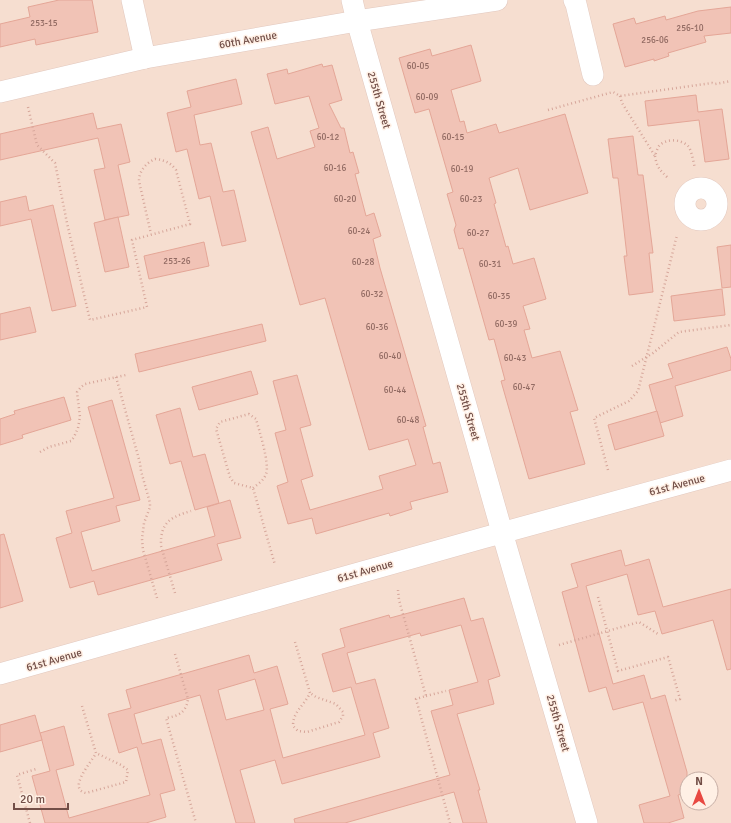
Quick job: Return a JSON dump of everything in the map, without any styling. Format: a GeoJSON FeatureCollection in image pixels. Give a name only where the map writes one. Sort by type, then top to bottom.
{"type":"FeatureCollection","features":[{"type":"Feature","properties":{"kind":"street"},"geometry":{"type":"LineString","coordinates":[[132,0],[145,58]]}},
{"type":"Feature","properties":{"kind":"street","name":"255th Street"},"geometry":{"type":"LineString","coordinates":[[352,0],[356,21],[587,823]]}},
{"type":"Feature","properties":{"kind":"street","name":"60th Avenue"},"geometry":{"type":"LineString","coordinates":[[0,92],[145,58],[356,21],[497,0]]}},
{"type":"Feature","properties":{"kind":"street"},"geometry":{"type":"LineString","coordinates":[[574,0],[593,75]]}},
{"type":"Feature","properties":{"kind":"street","name":"61st Avenue"},"geometry":{"type":"LineString","coordinates":[[0,674],[502,532],[731,470]]}},
{"type":"Feature","properties":{"kind":"path"},"geometry":{"type":"LineString","coordinates":[[620,96],[731,81]]}},
{"type":"Feature","properties":{"kind":"path"},"geometry":{"type":"LineString","coordinates":[[548,110],[614,92],[620,96],[622,103],[656,156]]}},
{"type":"Feature","properties":{"kind":"path"},"geometry":{"type":"LineString","coordinates":[[28,107],[37,145],[55,163],[67,223],[90,320],[147,307],[132,240],[190,224],[176,170],[171,163],[154,159],[144,167],[139,175],[151,234]]}},
{"type":"Feature","properties":{"kind":"path"},"geometry":{"type":"LineString","coordinates":[[668,178],[659,170],[656,164],[656,156],[659,146],[667,141],[676,140],[689,147],[695,168]]}},
{"type":"Feature","properties":{"kind":"path"},"geometry":{"type":"LineString","coordinates":[[608,470],[594,418],[629,401],[638,391],[648,356],[677,235]]}},
{"type":"Feature","properties":{"kind":"path"},"geometry":{"type":"LineString","coordinates":[[632,366],[648,356],[679,332],[731,325]]}},
{"type":"Feature","properties":{"kind":"path"},"geometry":{"type":"LineString","coordinates":[[40,452],[49,447],[71,441],[74,437],[78,428],[80,417],[77,392],[80,387],[85,384],[126,375]]}},
{"type":"Feature","properties":{"kind":"path"},"geometry":{"type":"LineString","coordinates":[[116,377],[150,503],[144,523],[142,539],[143,550],[157,598]]}},
{"type":"Feature","properties":{"kind":"path"},"geometry":{"type":"LineString","coordinates":[[248,414],[256,419],[267,463],[266,475],[254,488],[234,483],[230,477],[216,429],[220,422],[248,414]]}},
{"type":"Feature","properties":{"kind":"path"},"geometry":{"type":"LineString","coordinates":[[254,488],[275,565]]}},
{"type":"Feature","properties":{"kind":"path"},"geometry":{"type":"LineString","coordinates":[[174,593],[161,546],[161,538],[163,529],[168,521],[174,516],[191,511]]}},
{"type":"Feature","properties":{"kind":"path"},"geometry":{"type":"LineString","coordinates":[[398,590],[398,600],[426,696]]}},
{"type":"Feature","properties":{"kind":"path"},"geometry":{"type":"LineString","coordinates":[[598,597],[618,671],[668,657],[680,699],[673,701]]}},
{"type":"Feature","properties":{"kind":"path"},"geometry":{"type":"LineString","coordinates":[[560,645],[639,622],[658,634]]}},
{"type":"Feature","properties":{"kind":"path"},"geometry":{"type":"LineString","coordinates":[[295,642],[310,693],[316,697],[336,704],[343,712],[343,716],[339,722],[307,732],[298,731],[293,726],[293,718],[310,693]]}},
{"type":"Feature","properties":{"kind":"path"},"geometry":{"type":"LineString","coordinates":[[174,654],[188,699],[185,710],[181,714],[166,718],[196,823]]}},
{"type":"Feature","properties":{"kind":"path"},"geometry":{"type":"LineString","coordinates":[[446,691],[416,699],[450,823]]}},
{"type":"Feature","properties":{"kind":"path"},"geometry":{"type":"LineString","coordinates":[[82,706],[96,753],[128,770],[126,782],[86,793],[81,792],[78,783],[96,753]]}},
{"type":"Feature","properties":{"kind":"path"},"geometry":{"type":"LineString","coordinates":[[30,823],[16,775],[36,769]]}},
{"type":"Feature","properties":{"kind":"shaded area"},"geometry":{"type":"Polygon","coordinates":[[[0,0],[731,0],[731,823],[0,823],[0,0]]]}},
{"type":"Feature","properties":{"kind":"building"},"geometry":{"type":"Polygon","coordinates":[[[59,0],[92,0],[98,32],[36,45],[35,39],[0,47],[0,24],[30,17],[28,7],[59,0]]]}},
{"type":"Feature","properties":{"kind":"building"},"geometry":{"type":"Polygon","coordinates":[[[731,7],[731,33],[704,36],[706,42],[668,53],[669,56],[654,61],[654,59],[625,67],[613,24],[634,18],[636,24],[665,16],[666,20],[698,11],[731,7]]]}},
{"type":"Feature","properties":{"kind":"building"},"geometry":{"type":"Polygon","coordinates":[[[471,45],[481,81],[451,90],[460,122],[464,121],[467,133],[496,124],[499,133],[565,114],[588,193],[530,210],[518,168],[489,178],[496,203],[494,204],[506,247],[508,246],[513,264],[534,258],[546,299],[523,306],[530,329],[524,330],[532,358],[560,351],[578,410],[570,412],[585,464],[529,479],[501,381],[505,380],[494,339],[489,340],[463,248],[459,249],[454,230],[456,225],[447,194],[453,192],[429,109],[415,113],[399,58],[430,49],[432,56],[471,45]]]}},
{"type":"Feature","properties":{"kind":"building"},"geometry":{"type":"Polygon","coordinates":[[[322,64],[323,67],[332,65],[342,100],[329,104],[341,128],[344,128],[350,153],[353,152],[359,173],[355,174],[366,216],[374,213],[381,236],[373,239],[380,268],[426,426],[423,427],[433,464],[440,462],[448,492],[410,502],[412,509],[390,516],[389,513],[316,534],[312,518],[288,524],[277,486],[288,482],[275,433],[286,430],[273,381],[297,375],[311,425],[300,428],[313,476],[301,480],[310,510],[383,489],[379,476],[416,465],[408,439],[369,450],[325,298],[300,305],[251,132],[268,127],[277,159],[315,147],[310,131],[319,128],[309,96],[275,104],[267,74],[287,69],[288,74],[322,64]]]}},
{"type":"Feature","properties":{"kind":"building"},"geometry":{"type":"Polygon","coordinates":[[[236,79],[242,104],[194,115],[200,145],[211,143],[223,192],[234,190],[246,241],[222,246],[210,196],[199,199],[187,149],[176,152],[167,113],[191,107],[187,91],[236,79]]]}},
{"type":"Feature","properties":{"kind":"building"},"geometry":{"type":"Polygon","coordinates":[[[696,95],[698,112],[722,109],[729,159],[705,162],[699,120],[648,126],[645,101],[696,95]]]}},
{"type":"Feature","properties":{"kind":"building"},"geometry":{"type":"Polygon","coordinates":[[[93,113],[97,129],[121,124],[130,162],[118,165],[129,215],[105,220],[94,170],[105,168],[98,138],[0,160],[0,134],[93,113]]]}},
{"type":"Feature","properties":{"kind":"building"},"geometry":{"type":"Polygon","coordinates":[[[633,136],[638,175],[643,175],[653,253],[649,253],[653,292],[629,295],[624,256],[627,256],[618,178],[613,178],[608,139],[633,136]]]}},
{"type":"Feature","properties":{"kind":"building"},"geometry":{"type":"Polygon","coordinates":[[[26,196],[29,211],[53,205],[76,306],[52,311],[31,219],[0,226],[0,202],[26,196]]]}},
{"type":"Feature","properties":{"kind":"building"},"geometry":{"type":"Polygon","coordinates":[[[118,217],[129,267],[105,272],[94,223],[118,217]]]}},
{"type":"Feature","properties":{"kind":"building"},"geometry":{"type":"Polygon","coordinates":[[[204,242],[209,266],[149,279],[144,256],[204,242]]]}},
{"type":"Feature","properties":{"kind":"building"},"geometry":{"type":"Polygon","coordinates":[[[731,245],[731,287],[722,288],[717,247],[731,245]]]}},
{"type":"Feature","properties":{"kind":"building"},"geometry":{"type":"Polygon","coordinates":[[[722,289],[725,315],[674,321],[671,296],[722,289]]]}},
{"type":"Feature","properties":{"kind":"building"},"geometry":{"type":"Polygon","coordinates":[[[30,307],[36,332],[0,340],[0,314],[30,307]]]}},
{"type":"Feature","properties":{"kind":"building"},"geometry":{"type":"Polygon","coordinates":[[[262,324],[266,341],[139,372],[135,354],[262,324]]]}},
{"type":"Feature","properties":{"kind":"building"},"geometry":{"type":"Polygon","coordinates":[[[727,347],[731,359],[731,370],[675,386],[683,416],[660,423],[649,385],[673,378],[668,364],[727,347]]]}},
{"type":"Feature","properties":{"kind":"building"},"geometry":{"type":"Polygon","coordinates":[[[251,371],[258,394],[199,410],[192,387],[251,371]]]}},
{"type":"Feature","properties":{"kind":"building"},"geometry":{"type":"Polygon","coordinates":[[[64,397],[71,420],[22,435],[23,438],[0,445],[0,419],[15,414],[14,411],[64,397]]]}},
{"type":"Feature","properties":{"kind":"building"},"geometry":{"type":"Polygon","coordinates":[[[112,400],[140,500],[116,506],[120,521],[81,532],[92,571],[215,536],[207,507],[230,500],[241,538],[217,544],[222,560],[98,595],[94,581],[70,588],[56,538],[72,533],[66,511],[114,498],[88,407],[112,400]]]}},
{"type":"Feature","properties":{"kind":"building"},"geometry":{"type":"Polygon","coordinates":[[[180,408],[193,457],[205,454],[219,503],[195,510],[181,461],[170,464],[156,415],[180,408]]]}},
{"type":"Feature","properties":{"kind":"building"},"geometry":{"type":"Polygon","coordinates":[[[657,411],[664,436],[615,450],[608,425],[657,411]]]}},
{"type":"Feature","properties":{"kind":"building"},"geometry":{"type":"Polygon","coordinates":[[[4,534],[23,601],[0,608],[0,535],[4,534]]]}},
{"type":"Feature","properties":{"kind":"building"},"geometry":{"type":"Polygon","coordinates":[[[621,550],[625,566],[649,559],[663,607],[731,589],[731,669],[727,670],[713,620],[662,634],[655,611],[638,615],[627,574],[586,586],[613,684],[644,675],[651,699],[665,695],[687,771],[679,771],[679,811],[682,811],[684,818],[668,823],[644,823],[639,805],[670,796],[643,702],[613,710],[606,687],[589,692],[562,592],[578,587],[571,564],[621,550]]]}},
{"type":"Feature","properties":{"kind":"building"},"geometry":{"type":"Polygon","coordinates":[[[464,598],[471,621],[483,618],[500,676],[488,680],[494,704],[457,714],[480,790],[478,790],[487,823],[463,823],[454,792],[345,823],[295,823],[294,819],[450,775],[431,711],[453,705],[449,690],[478,682],[461,625],[421,636],[420,633],[347,653],[356,684],[375,679],[389,728],[373,733],[380,757],[282,784],[275,760],[240,770],[255,823],[236,823],[200,695],[134,714],[142,744],[161,739],[175,790],[160,794],[166,817],[146,823],[45,823],[32,776],[50,771],[40,733],[64,726],[74,765],[56,770],[69,818],[150,795],[137,747],[119,753],[108,714],[131,708],[126,690],[249,655],[254,673],[277,666],[288,704],[270,709],[283,758],[365,735],[351,687],[333,692],[322,654],[345,647],[340,629],[389,615],[390,618],[464,598]],[[255,679],[218,690],[226,720],[264,710],[255,679]]]}},
{"type":"Feature","properties":{"kind":"building"},"geometry":{"type":"Polygon","coordinates":[[[35,715],[42,740],[0,752],[0,725],[35,715]]]}}]}
